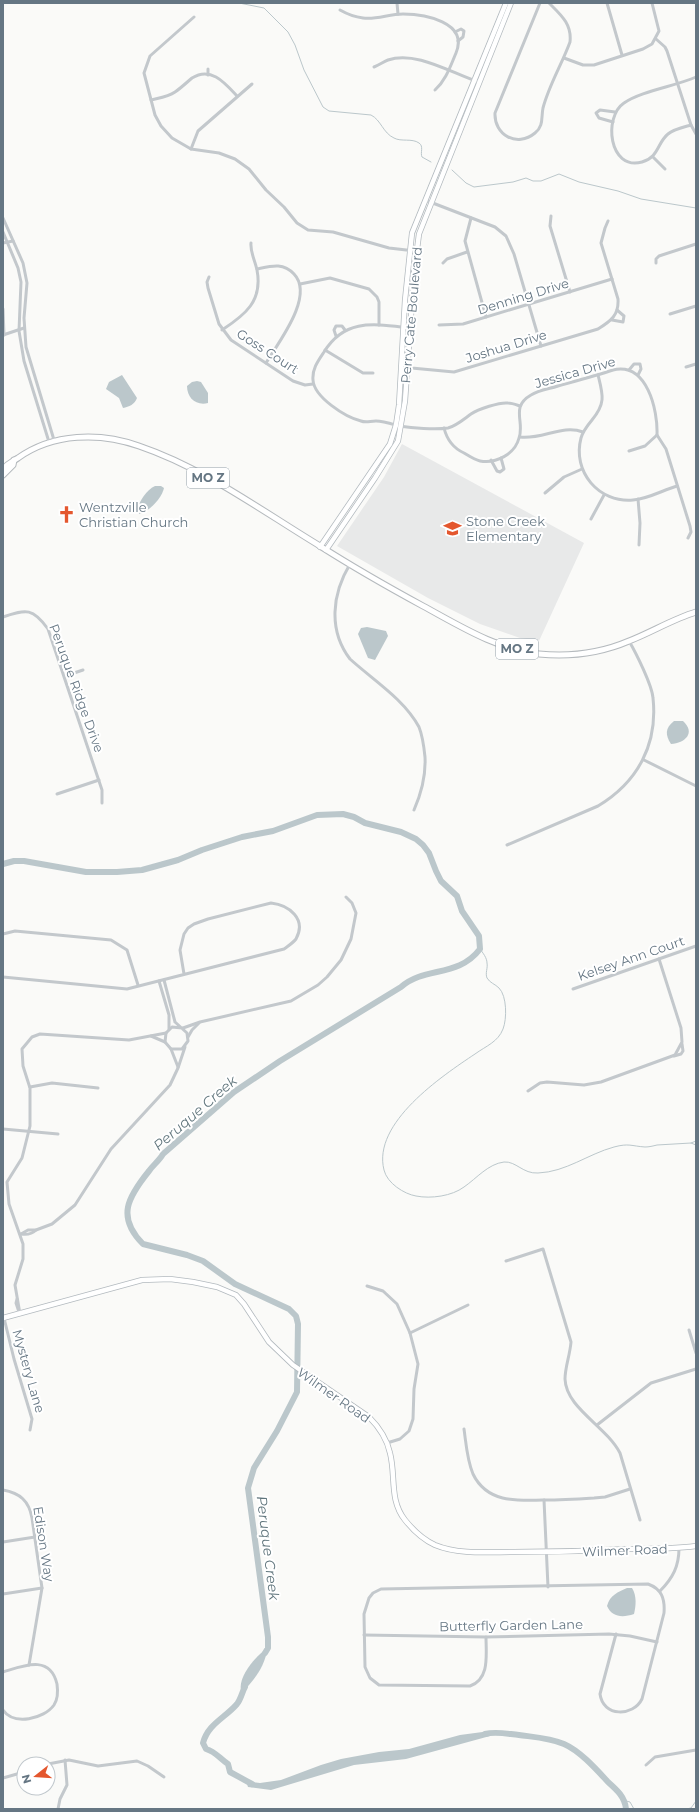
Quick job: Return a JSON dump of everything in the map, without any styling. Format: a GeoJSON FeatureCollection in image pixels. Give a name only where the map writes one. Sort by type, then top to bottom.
{"type":"FeatureCollection","features":[{"type":"Feature","properties":{"kind":"main road","name":"MO Z"},"geometry":{"type":"LineString","coordinates":[[3,469],[10,462],[34,447],[51,441],[92,437],[126,442],[140,446],[183,465],[256,504],[320,547],[480,638],[510,648],[538,654],[570,655],[604,650],[629,641],[696,612]]}},
{"type":"Feature","properties":{"kind":"main road","name":"MO Z"},"geometry":{"type":"LineString","coordinates":[[3,475],[13,465],[14,460]]}},
{"type":"Feature","properties":{"kind":"street"},"geometry":{"type":"LineString","coordinates":[[397,3],[398,14]]}},
{"type":"Feature","properties":{"kind":"street","name":"Perry Cate Boulevard"},"geometry":{"type":"LineString","coordinates":[[326,550],[391,454],[398,441],[401,367],[409,251],[412,233],[474,80],[509,3]]}},
{"type":"Feature","properties":{"kind":"street","name":"Perry Cate Boulevard"},"geometry":{"type":"LineString","coordinates":[[320,547],[388,449],[399,425],[407,368],[418,234],[509,3]]}},
{"type":"Feature","properties":{"kind":"street"},"geometry":{"type":"LineString","coordinates":[[540,3],[497,106],[495,119],[499,130],[508,138],[519,140],[530,137],[538,130],[542,120],[543,109],[564,58],[571,33],[564,17],[549,3]]}},
{"type":"Feature","properties":{"kind":"street"},"geometry":{"type":"LineString","coordinates":[[607,3],[622,55]]}},
{"type":"Feature","properties":{"kind":"street"},"geometry":{"type":"LineString","coordinates":[[564,58],[583,65],[590,65],[643,49],[652,44],[656,39],[659,27],[652,3]]}},
{"type":"Feature","properties":{"kind":"street"},"geometry":{"type":"LineString","coordinates":[[340,10],[363,18],[398,14],[422,16],[442,21],[455,32],[458,41],[457,51],[442,84],[435,90]]}},
{"type":"Feature","properties":{"kind":"street"},"geometry":{"type":"LineString","coordinates":[[194,17],[150,56],[144,73],[151,100],[161,126],[172,138],[191,149],[220,153],[235,159],[245,166],[297,223],[308,230],[333,232],[389,248],[416,251]]}},
{"type":"Feature","properties":{"kind":"street"},"geometry":{"type":"LineString","coordinates":[[455,32],[461,29],[464,31],[463,37],[458,41]]}},
{"type":"Feature","properties":{"kind":"street"},"geometry":{"type":"LineString","coordinates":[[656,39],[665,46],[691,126],[696,134]]}},
{"type":"Feature","properties":{"kind":"street"},"geometry":{"type":"LineString","coordinates":[[374,68],[388,60],[402,57],[416,59],[479,82]]}},
{"type":"Feature","properties":{"kind":"street"},"geometry":{"type":"LineString","coordinates":[[208,69],[208,75]]}},
{"type":"Feature","properties":{"kind":"street"},"geometry":{"type":"LineString","coordinates":[[151,100],[174,93],[194,77],[208,75],[216,76],[222,80],[237,96]]}},
{"type":"Feature","properties":{"kind":"street"},"geometry":{"type":"LineString","coordinates":[[691,126],[669,133],[663,139],[653,157],[637,163],[624,160],[618,155],[613,144],[613,122],[615,112],[625,102],[696,77]]}},
{"type":"Feature","properties":{"kind":"street"},"geometry":{"type":"LineString","coordinates":[[191,149],[198,131],[252,84]]}},
{"type":"Feature","properties":{"kind":"street"},"geometry":{"type":"LineString","coordinates":[[613,122],[599,118],[596,112],[600,110],[615,112]]}},
{"type":"Feature","properties":{"kind":"street"},"geometry":{"type":"LineString","coordinates":[[653,157],[664,169]]}},
{"type":"Feature","properties":{"kind":"street"},"geometry":{"type":"LineString","coordinates":[[425,200],[495,227],[507,238],[541,346]]}},
{"type":"Feature","properties":{"kind":"street"},"geometry":{"type":"LineString","coordinates":[[551,216],[550,226],[570,292]]}},
{"type":"Feature","properties":{"kind":"street"},"geometry":{"type":"LineString","coordinates":[[3,218],[22,259],[27,283],[24,328],[28,354],[51,441]]}},
{"type":"Feature","properties":{"kind":"street"},"geometry":{"type":"LineString","coordinates":[[471,218],[465,235],[467,252],[486,317]]}},
{"type":"Feature","properties":{"kind":"street","name":"Joshua Drive"},"geometry":{"type":"LineString","coordinates":[[401,367],[454,372],[598,329],[612,320],[623,322],[624,316],[617,310],[618,299],[601,243],[604,228],[608,221]]}},
{"type":"Feature","properties":{"kind":"street"},"geometry":{"type":"LineString","coordinates":[[3,232],[18,268],[21,282],[19,331],[24,361],[51,441]]}},
{"type":"Feature","properties":{"kind":"street"},"geometry":{"type":"LineString","coordinates":[[3,243],[13,241]]}},
{"type":"Feature","properties":{"kind":"street"},"geometry":{"type":"LineString","coordinates":[[222,330],[243,316],[252,304],[258,285],[257,269],[250,249],[251,243]]}},
{"type":"Feature","properties":{"kind":"street"},"geometry":{"type":"LineString","coordinates":[[656,263],[656,259],[659,256],[696,244]]}},
{"type":"Feature","properties":{"kind":"street"},"geometry":{"type":"LineString","coordinates":[[443,263],[447,259],[467,252]]}},
{"type":"Feature","properties":{"kind":"street"},"geometry":{"type":"LineString","coordinates":[[257,269],[274,265],[284,266],[293,272],[300,284],[296,312],[266,363]]}},
{"type":"Feature","properties":{"kind":"street","name":"Goss Court"},"geometry":{"type":"LineString","coordinates":[[209,277],[207,282],[208,288],[222,330],[231,340],[300,384],[313,384]]}},
{"type":"Feature","properties":{"kind":"street"},"geometry":{"type":"LineString","coordinates":[[300,284],[330,278],[369,289],[377,297],[379,302],[379,325]]}},
{"type":"Feature","properties":{"kind":"street","name":"Denning Drive"},"geometry":{"type":"LineString","coordinates":[[439,325],[463,324],[612,279]]}},
{"type":"Feature","properties":{"kind":"street"},"geometry":{"type":"LineString","coordinates":[[670,314],[696,306]]}},
{"type":"Feature","properties":{"kind":"street"},"geometry":{"type":"LineString","coordinates":[[3,309],[3,335],[19,331],[24,328]]}},
{"type":"Feature","properties":{"kind":"street"},"geometry":{"type":"LineString","coordinates":[[612,320],[617,310]]}},
{"type":"Feature","properties":{"kind":"street"},"geometry":{"type":"LineString","coordinates":[[410,328],[364,324],[345,330],[336,336],[325,350],[313,371],[313,384],[322,398],[352,418],[363,422],[376,421],[399,425],[444,428],[453,426],[472,413],[485,408],[508,402],[520,406],[518,420],[520,437],[513,450],[501,458],[479,461],[460,451],[449,441],[444,428]]}},
{"type":"Feature","properties":{"kind":"street"},"geometry":{"type":"LineString","coordinates":[[336,336],[334,330],[336,326],[342,326],[345,330]]}},
{"type":"Feature","properties":{"kind":"street"},"geometry":{"type":"LineString","coordinates":[[325,350],[363,373],[373,373]]}},
{"type":"Feature","properties":{"kind":"street","name":"Jessica Drive"},"geometry":{"type":"LineString","coordinates":[[630,370],[634,364],[640,364],[641,369],[638,375]]}},
{"type":"Feature","properties":{"kind":"street"},"geometry":{"type":"LineString","coordinates":[[686,367],[696,364]]}},
{"type":"Feature","properties":{"kind":"street","name":"Jessica Drive"},"geometry":{"type":"LineString","coordinates":[[520,406],[531,395],[620,368],[630,370],[638,375],[647,390],[656,416],[657,435]]}},
{"type":"Feature","properties":{"kind":"street"},"geometry":{"type":"LineString","coordinates":[[598,375],[603,392],[602,407],[583,432],[579,448],[580,462],[586,478],[604,495],[628,500],[638,499],[677,486]]}},
{"type":"Feature","properties":{"kind":"street"},"geometry":{"type":"LineString","coordinates":[[520,437],[536,437],[568,429],[583,432]]}},
{"type":"Feature","properties":{"kind":"street"},"geometry":{"type":"LineString","coordinates":[[629,451],[645,446],[657,435],[666,449],[690,526],[691,532],[688,538]]}},
{"type":"Feature","properties":{"kind":"street"},"geometry":{"type":"LineString","coordinates":[[491,460],[497,471],[500,472],[504,469],[501,458]]}},
{"type":"Feature","properties":{"kind":"street"},"geometry":{"type":"LineString","coordinates":[[545,493],[564,478],[582,469]]}},
{"type":"Feature","properties":{"kind":"street"},"geometry":{"type":"LineString","coordinates":[[591,519],[604,495]]}},
{"type":"Feature","properties":{"kind":"street"},"geometry":{"type":"LineString","coordinates":[[638,499],[640,523],[639,545]]}},
{"type":"Feature","properties":{"kind":"street"},"geometry":{"type":"LineString","coordinates":[[350,564],[341,579],[337,592],[335,610],[336,629],[346,654],[350,659],[391,694],[408,712],[419,728],[424,744],[425,762],[423,786],[414,810]]}},
{"type":"Feature","properties":{"kind":"street","name":"Peruque Ridge Drive"},"geometry":{"type":"LineString","coordinates":[[3,617],[28,611],[32,612],[41,618],[48,629],[99,780],[102,790],[102,803]]}},
{"type":"Feature","properties":{"kind":"street"},"geometry":{"type":"LineString","coordinates":[[508,845],[598,806],[610,799],[620,791],[644,760],[653,726],[653,696],[637,654],[629,641]]}},
{"type":"Feature","properties":{"kind":"street"},"geometry":{"type":"LineString","coordinates":[[65,676],[83,670]]}},
{"type":"Feature","properties":{"kind":"street"},"geometry":{"type":"LineString","coordinates":[[644,760],[696,786]]}},
{"type":"Feature","properties":{"kind":"street"},"geometry":{"type":"LineString","coordinates":[[57,794],[99,780]]}},
{"type":"Feature","properties":{"kind":"street"},"geometry":{"type":"LineString","coordinates":[[165,1042],[166,1033],[169,1029],[175,1026],[182,1028],[200,1022],[291,1001],[318,985],[338,964],[351,940],[356,913],[352,903],[346,897]]}},
{"type":"Feature","properties":{"kind":"street"},"geometry":{"type":"LineString","coordinates":[[3,978],[119,989],[164,980],[284,949],[295,940],[298,934],[298,918],[288,907],[282,904],[271,903],[194,924],[184,934],[181,943],[180,950],[184,974]]}},
{"type":"Feature","properties":{"kind":"street"},"geometry":{"type":"LineString","coordinates":[[3,934],[15,931],[111,940],[127,950],[138,985]]}},
{"type":"Feature","properties":{"kind":"street","name":"Kelsey Ann Court"},"geometry":{"type":"LineString","coordinates":[[573,988],[659,960],[696,946]]}},
{"type":"Feature","properties":{"kind":"street"},"geometry":{"type":"LineString","coordinates":[[528,1091],[540,1083],[547,1082],[584,1085],[601,1082],[672,1056],[678,1052],[682,1036],[659,960]]}},
{"type":"Feature","properties":{"kind":"street"},"geometry":{"type":"LineString","coordinates":[[164,980],[172,1015],[175,1022],[182,1028],[188,1037]]}},
{"type":"Feature","properties":{"kind":"street"},"geometry":{"type":"LineString","coordinates":[[159,981],[169,1015],[169,1029]]}},
{"type":"Feature","properties":{"kind":"street"},"geometry":{"type":"LineString","coordinates":[[21,1234],[28,1230],[36,1230],[52,1224],[75,1206],[103,1159],[170,1085],[178,1068],[188,1037],[200,1022]]}},
{"type":"Feature","properties":{"kind":"street"},"geometry":{"type":"LineString","coordinates":[[20,1314],[15,1285],[23,1255],[21,1234],[9,1204],[7,1182],[22,1158],[29,1131],[30,1087],[22,1062],[22,1049],[32,1037],[40,1034],[129,1040],[166,1033]]}},
{"type":"Feature","properties":{"kind":"street"},"geometry":{"type":"LineString","coordinates":[[151,1036],[165,1042],[171,1048],[178,1068]]}},
{"type":"Feature","properties":{"kind":"street"},"geometry":{"type":"LineString","coordinates":[[171,1048],[178,1050],[185,1047]]}},
{"type":"Feature","properties":{"kind":"street"},"geometry":{"type":"LineString","coordinates":[[30,1087],[52,1083],[98,1088]]}},
{"type":"Feature","properties":{"kind":"street"},"geometry":{"type":"LineString","coordinates":[[3,1129],[58,1134]]}},
{"type":"Feature","properties":{"kind":"street"},"geometry":{"type":"LineString","coordinates":[[506,1261],[543,1249],[571,1342],[566,1370],[566,1389],[576,1405],[598,1425],[615,1444],[620,1453],[640,1520]]}},
{"type":"Feature","properties":{"kind":"street","name":"Wilmer Road"},"geometry":{"type":"LineString","coordinates":[[3,1318],[137,1281],[170,1279],[222,1288],[236,1294],[269,1342],[293,1365],[369,1417],[378,1426],[387,1443],[391,1455],[394,1496],[398,1508],[404,1520],[424,1539],[435,1545],[456,1550],[547,1552],[679,1548],[696,1546]]}},
{"type":"Feature","properties":{"kind":"street"},"geometry":{"type":"LineString","coordinates":[[367,1286],[383,1291],[397,1304],[410,1333],[418,1366],[414,1389],[413,1419],[408,1432],[405,1436],[387,1443]]}},
{"type":"Feature","properties":{"kind":"street"},"geometry":{"type":"LineString","coordinates":[[410,1333],[468,1305]]}},
{"type":"Feature","properties":{"kind":"street","name":"Mystery Lane"},"geometry":{"type":"LineString","coordinates":[[3,1318],[32,1419],[30,1430]]}},
{"type":"Feature","properties":{"kind":"street"},"geometry":{"type":"LineString","coordinates":[[689,1330],[696,1353]]}},
{"type":"Feature","properties":{"kind":"street"},"geometry":{"type":"LineString","coordinates":[[598,1425],[651,1383],[696,1369]]}},
{"type":"Feature","properties":{"kind":"street"},"geometry":{"type":"LineString","coordinates":[[464,1429],[470,1466],[474,1475],[484,1488],[491,1494],[506,1500],[605,1497],[630,1489]]}},
{"type":"Feature","properties":{"kind":"street","name":"Edison Way"},"geometry":{"type":"LineString","coordinates":[[3,1490],[20,1495],[27,1503],[31,1513],[35,1538],[42,1588],[29,1664]]}},
{"type":"Feature","properties":{"kind":"street"},"geometry":{"type":"LineString","coordinates":[[544,1500],[548,1587]]}},
{"type":"Feature","properties":{"kind":"street"},"geometry":{"type":"LineString","coordinates":[[3,1542],[35,1538]]}},
{"type":"Feature","properties":{"kind":"street"},"geometry":{"type":"LineString","coordinates":[[660,1591],[674,1574],[678,1562],[679,1548]]}},
{"type":"Feature","properties":{"kind":"street"},"geometry":{"type":"LineString","coordinates":[[486,1637],[485,1672],[476,1683],[463,1687],[377,1684],[368,1676],[365,1667],[364,1636],[366,1604],[371,1595],[381,1589],[644,1584],[652,1586],[660,1591],[663,1598],[664,1613],[640,1703],[630,1711],[617,1712],[608,1709],[604,1705],[600,1694],[616,1634]]}},
{"type":"Feature","properties":{"kind":"street"},"geometry":{"type":"LineString","coordinates":[[3,1594],[42,1588]]}},
{"type":"Feature","properties":{"kind":"street","name":"Butterfly Garden Lane"},"geometry":{"type":"LineString","coordinates":[[364,1636],[486,1637],[616,1634],[657,1642]]}},
{"type":"Feature","properties":{"kind":"street"},"geometry":{"type":"LineString","coordinates":[[3,1672],[29,1664],[43,1666],[53,1676],[58,1692],[55,1703],[44,1714],[22,1719],[10,1717],[3,1710]]}},
{"type":"Feature","properties":{"kind":"street"},"geometry":{"type":"LineString","coordinates":[[646,1765],[655,1757],[696,1750]]}},
{"type":"Feature","properties":{"kind":"street"},"geometry":{"type":"LineString","coordinates":[[56,1762],[65,1760],[98,1766],[137,1761],[148,1766],[164,1777]]}},
{"type":"Feature","properties":{"kind":"street"},"geometry":{"type":"LineString","coordinates":[[58,1809],[60,1799],[67,1785],[65,1760]]}},
{"type":"Feature","properties":{"kind":"street"},"geometry":{"type":"LineString","coordinates":[[3,1778],[16,1774]]}},
{"type":"Feature","properties":{"kind":"shaded area"},"geometry":{"type":"Polygon","coordinates":[[[122,375],[137,398],[132,405],[123,408],[119,398],[106,389],[109,382],[122,375]]]}},
{"type":"Feature","properties":{"kind":"shaded area"},"geometry":{"type":"Polygon","coordinates":[[[192,382],[201,382],[208,393],[208,403],[204,404],[196,402],[190,397],[187,386],[192,382]]]}},
{"type":"Feature","properties":{"kind":"shaded area","name":"Stone Creek Elementary"},"geometry":{"type":"Polygon","coordinates":[[[402,444],[584,543],[539,641],[520,638],[480,624],[428,598],[337,546],[384,477],[402,444]]]}},
{"type":"Feature","properties":{"kind":"shaded area"},"geometry":{"type":"Polygon","coordinates":[[[155,486],[161,486],[164,488],[161,496],[151,508],[139,514],[137,509],[142,499],[149,490],[155,486]]]}},
{"type":"Feature","properties":{"kind":"shaded area"},"geometry":{"type":"Polygon","coordinates":[[[367,627],[386,631],[388,636],[375,660],[368,658],[358,634],[361,628],[367,627]]]}},
{"type":"Feature","properties":{"kind":"shaded area"},"geometry":{"type":"Polygon","coordinates":[[[674,721],[683,721],[687,725],[689,733],[681,742],[671,744],[667,732],[669,726],[674,721]]]}},
{"type":"Feature","properties":{"kind":"shaded area"},"geometry":{"type":"Polygon","coordinates":[[[627,1588],[632,1588],[635,1594],[636,1604],[634,1614],[618,1616],[609,1610],[607,1606],[608,1602],[615,1594],[627,1588]]]}},
{"type":"Feature","properties":{"kind":"shaded area"},"geometry":{"type":"Polygon","coordinates":[[[268,1648],[259,1672],[242,1693],[241,1687],[244,1674],[253,1661],[268,1648]]]}},
{"type":"Feature","properties":{"kind":"shaded area"},"geometry":{"type":"Polygon","coordinates":[[[492,1732],[490,1736],[406,1759],[354,1765],[271,1790],[248,1787],[246,1781],[260,1783],[281,1780],[341,1759],[379,1752],[409,1749],[460,1735],[492,1732]]]}},
{"type":"Feature","properties":{"kind":"waterway"},"geometry":{"type":"LineString","coordinates":[[239,3],[264,8],[288,32],[295,45],[304,70],[323,107],[329,111],[371,115],[390,136],[400,140],[419,143],[421,146],[422,157],[431,162]]}},
{"type":"Feature","properties":{"kind":"waterway"},"geometry":{"type":"LineString","coordinates":[[452,170],[466,183],[474,187],[513,182],[526,178],[533,181],[541,181],[559,174],[579,182],[618,191],[641,199],[696,208]]}},
{"type":"Feature","properties":{"kind":"waterway","name":"Peruque Creek"},"geometry":{"type":"LineString","coordinates":[[3,864],[14,861],[24,861],[86,872],[142,870],[178,860],[202,850],[242,837],[273,831],[317,815],[343,814],[354,817],[365,823],[401,832],[416,839],[423,845],[429,853],[441,881],[457,896],[462,911],[479,936],[480,949],[462,964],[420,976],[410,981],[280,1061],[234,1092],[163,1154],[135,1190],[128,1207],[127,1216],[130,1225],[143,1244],[187,1255],[203,1261],[235,1284],[289,1309],[296,1316],[298,1324],[297,1392],[277,1431],[254,1468],[248,1488],[268,1637],[268,1648],[265,1653]]}},
{"type":"Feature","properties":{"kind":"waterway"},"geometry":{"type":"LineString","coordinates":[[480,949],[487,961],[487,978],[499,988],[504,996],[506,1014],[503,1029],[498,1037],[491,1043],[461,1063],[429,1088],[399,1118],[389,1135],[383,1152],[384,1170],[392,1183],[411,1195],[435,1197],[454,1193],[488,1168],[498,1163],[508,1162],[528,1172],[538,1173],[558,1170],[604,1150],[619,1146],[627,1145],[646,1147],[691,1143],[696,1145]]}},
{"type":"Feature","properties":{"kind":"waterway"},"geometry":{"type":"LineString","coordinates":[[691,1143],[696,1141]]}},
{"type":"Feature","properties":{"kind":"waterway","name":"Peruque Creek"},"geometry":{"type":"LineString","coordinates":[[245,1687],[240,1700],[213,1726],[205,1736],[203,1743],[206,1749],[215,1753],[228,1764],[230,1772],[252,1784]]}},
{"type":"Feature","properties":{"kind":"waterway","name":"Peruque Creek"},"geometry":{"type":"LineString","coordinates":[[485,1734],[502,1733],[542,1738],[553,1740],[570,1747],[588,1761],[617,1791],[622,1797],[626,1809]]}},
{"type":"Feature","properties":{"kind":"waterway"},"geometry":{"type":"LineString","coordinates":[[626,1801],[630,1802],[634,1809]]}},
{"type":"Feature","properties":{"kind":"waterway"},"geometry":{"type":"LineString","coordinates":[[686,1809],[691,1808],[696,1801]]}},
{"type":"Feature","properties":{"kind":"place","name":"Wentzville Christian Church"},"geometry":{"type":"Point","coordinates":[66,514]}},
{"type":"Feature","properties":{"kind":"place","name":"Stone Creek Elementary"},"geometry":{"type":"Point","coordinates":[453,528]}}]}
